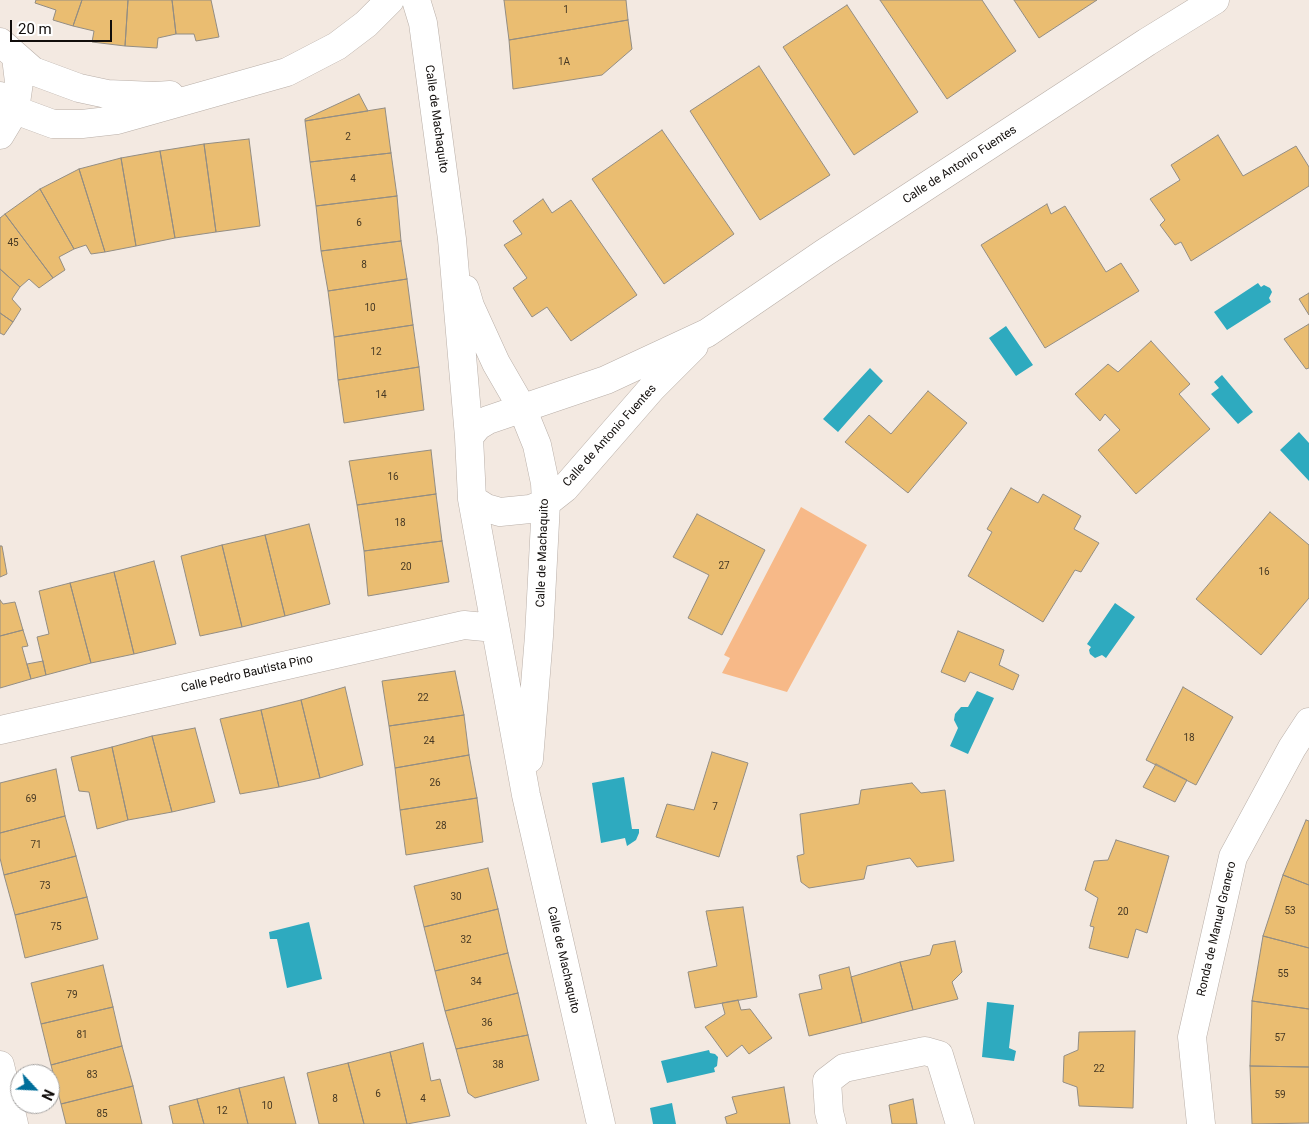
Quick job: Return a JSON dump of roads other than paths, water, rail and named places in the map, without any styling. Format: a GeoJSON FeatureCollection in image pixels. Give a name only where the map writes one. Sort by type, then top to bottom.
{"type":"FeatureCollection","features":[{"type":"Feature","properties":{"kind":"street"},"geometry":{"type":"LineString","coordinates":[[7,103],[53,124],[82,124],[117,120],[287,72],[337,46],[366,24],[390,0]]}},
{"type":"Feature","properties":{"kind":"street","name":"Calle de Machaquito"},"geometry":{"type":"LineString","coordinates":[[416,0],[423,23],[452,239],[469,437],[472,499],[526,795],[601,1124]]}},
{"type":"Feature","properties":{"kind":"street","name":"Calle de Antonio Fuentes"},"geometry":{"type":"LineString","coordinates":[[469,437],[478,426],[488,420],[606,380],[707,333],[824,253],[1214,0]]}},
{"type":"Feature","properties":{"kind":"street"},"geometry":{"type":"LineString","coordinates":[[8,49],[32,71],[79,88],[108,94],[155,96],[219,92]]}},
{"type":"Feature","properties":{"kind":"street"},"geometry":{"type":"LineString","coordinates":[[0,136],[7,103],[18,82],[8,49]]}},
{"type":"Feature","properties":{"kind":"street","name":"Calle de Machaquito"},"geometry":{"type":"LineString","coordinates":[[452,239],[470,306],[496,363],[522,408],[537,445],[545,483],[546,503],[539,636],[526,795]]}},
{"type":"Feature","properties":{"kind":"street","name":"Calle de Antonio Fuentes"},"geometry":{"type":"LineString","coordinates":[[472,499],[486,508],[500,512],[530,509],[546,503],[565,488],[652,388],[707,333]]}},
{"type":"Feature","properties":{"kind":"street","name":"Calle Pedro Bautista Pino"},"geometry":{"type":"LineString","coordinates":[[0,730],[464,625],[495,628]]}},
{"type":"Feature","properties":{"kind":"street","name":"Ronda de Manuel Granero"},"geometry":{"type":"LineString","coordinates":[[1201,1124],[1192,1037],[1234,857],[1292,748],[1309,722]]}},
{"type":"Feature","properties":{"kind":"street"},"geometry":{"type":"LineString","coordinates":[[832,1124],[829,1112],[827,1081],[844,1068],[925,1051],[939,1055],[960,1124]]}},
{"type":"Feature","properties":{"kind":"street"},"geometry":{"type":"LineString","coordinates":[[0,1065],[14,1124]]}},
{"type":"Feature","properties":{"kind":"water"},"geometry":{"type":"Polygon","coordinates":[[[1258,283],[1261,287],[1264,285],[1270,288],[1272,292],[1269,298],[1271,302],[1227,330],[1214,312],[1258,283]]]}},
{"type":"Feature","properties":{"kind":"water"},"geometry":{"type":"Polygon","coordinates":[[[1006,326],[1033,365],[1016,376],[989,338],[1006,326]]]}},
{"type":"Feature","properties":{"kind":"water"},"geometry":{"type":"Polygon","coordinates":[[[870,368],[883,381],[838,432],[823,419],[870,368]]]}},
{"type":"Feature","properties":{"kind":"water"},"geometry":{"type":"Polygon","coordinates":[[[1222,375],[1253,412],[1238,424],[1211,394],[1219,388],[1214,382],[1222,375]]]}},
{"type":"Feature","properties":{"kind":"water"},"geometry":{"type":"Polygon","coordinates":[[[1299,432],[1309,443],[1309,481],[1280,450],[1299,432]]]}},
{"type":"Feature","properties":{"kind":"water"},"geometry":{"type":"Polygon","coordinates":[[[1115,603],[1135,617],[1106,658],[1102,655],[1095,658],[1090,654],[1089,650],[1091,647],[1087,644],[1115,603]]]}},
{"type":"Feature","properties":{"kind":"water"},"geometry":{"type":"Polygon","coordinates":[[[977,691],[994,698],[968,754],[950,746],[958,728],[954,720],[955,714],[961,707],[968,707],[977,691]]]}},
{"type":"Feature","properties":{"kind":"water"},"geometry":{"type":"Polygon","coordinates":[[[624,777],[632,829],[639,829],[639,833],[636,840],[627,846],[625,838],[601,843],[592,783],[624,777]]]}},
{"type":"Feature","properties":{"kind":"water"},"geometry":{"type":"Polygon","coordinates":[[[309,922],[322,979],[287,988],[277,939],[270,939],[269,932],[309,922]]]}},
{"type":"Feature","properties":{"kind":"water"},"geometry":{"type":"Polygon","coordinates":[[[987,1002],[1014,1005],[1009,1048],[1016,1051],[1014,1061],[982,1057],[987,1002]]]}},
{"type":"Feature","properties":{"kind":"water"},"geometry":{"type":"Polygon","coordinates":[[[709,1050],[710,1053],[718,1057],[717,1066],[714,1068],[715,1072],[667,1083],[661,1061],[709,1050]]]}},
{"type":"Feature","properties":{"kind":"water"},"geometry":{"type":"Polygon","coordinates":[[[672,1103],[676,1124],[653,1124],[650,1108],[672,1103]]]}}]}
